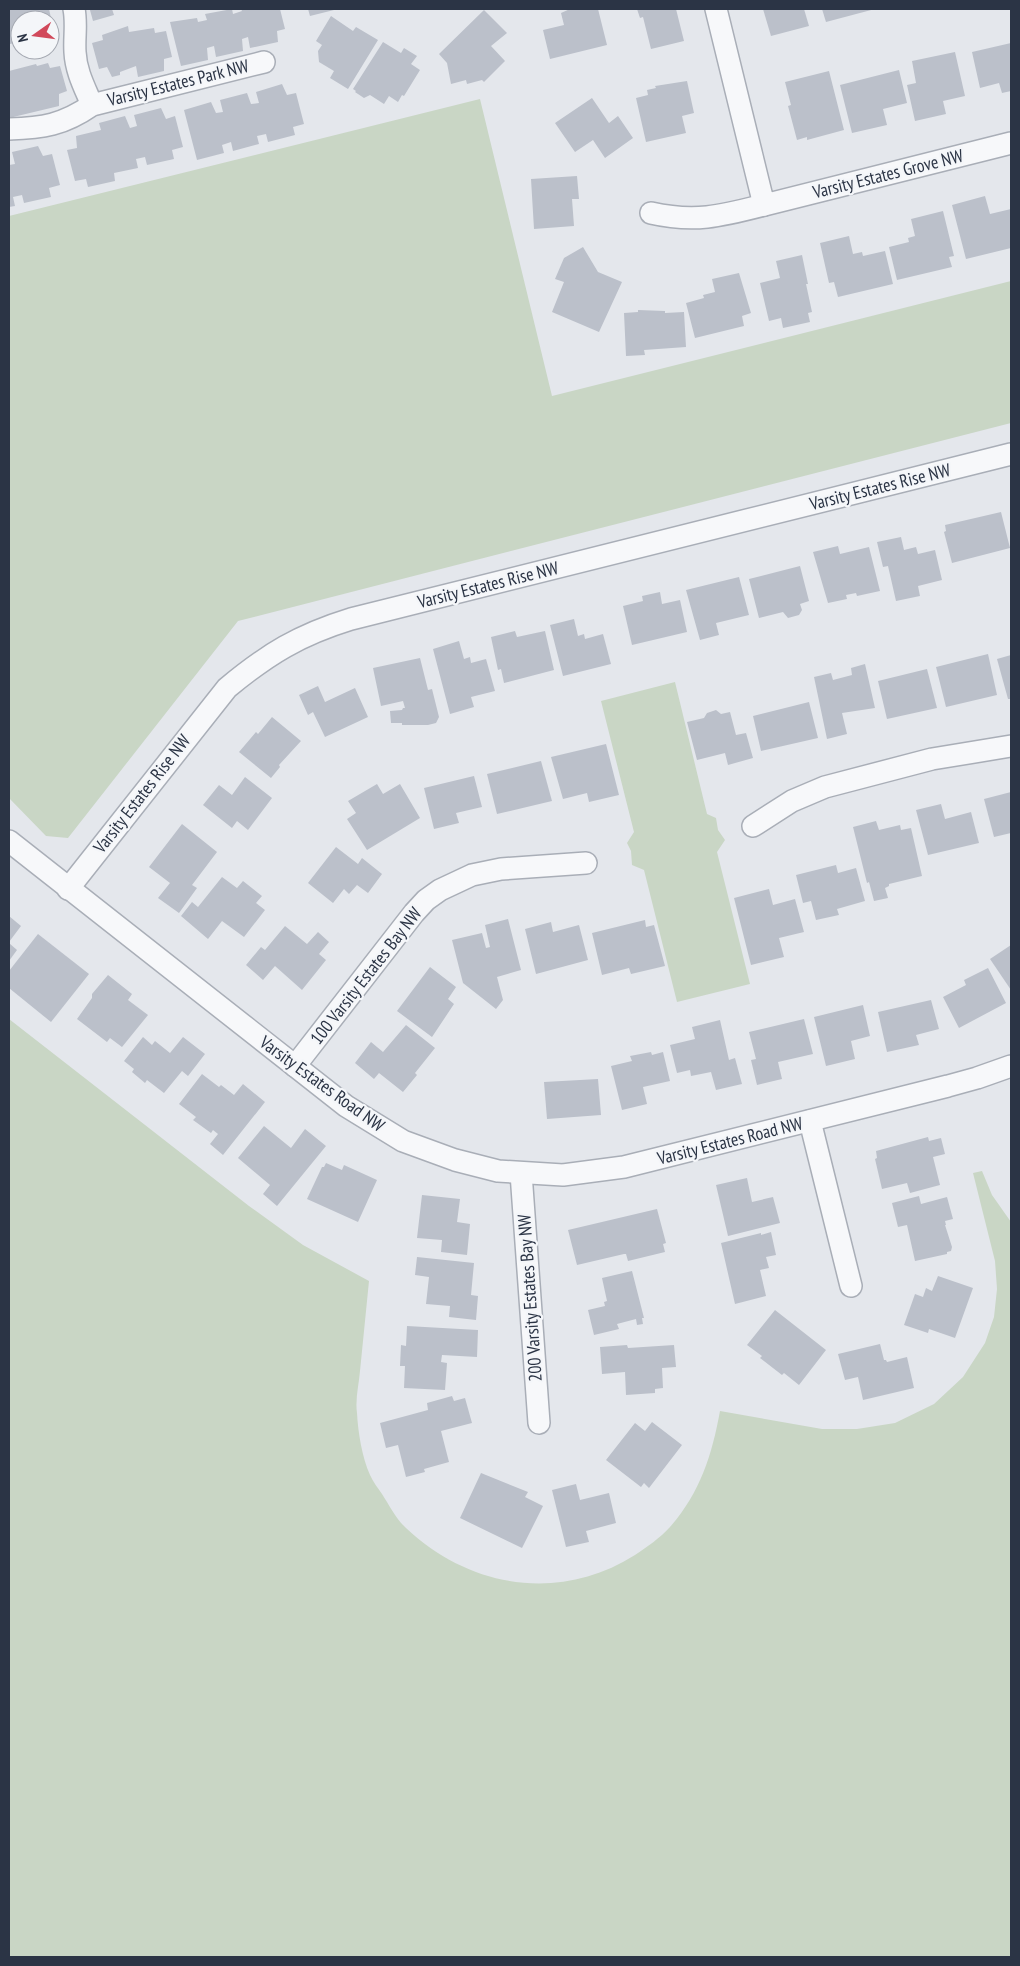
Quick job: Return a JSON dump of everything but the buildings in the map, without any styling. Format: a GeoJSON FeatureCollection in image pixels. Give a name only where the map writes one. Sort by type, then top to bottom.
{"type":"FeatureCollection","features":[{"type":"Feature","properties":{"kind":"street","name":"Varsity Estates Park NW"},"geometry":{"type":"LineString","coordinates":[[74,9],[77,22],[75,51],[78,71],[92,105]]}},
{"type":"Feature","properties":{"kind":"street"},"geometry":{"type":"LineString","coordinates":[[716,9],[764,204]]}},
{"type":"Feature","properties":{"kind":"street","name":"Varsity Estates Park NW"},"geometry":{"type":"LineString","coordinates":[[9,128],[42,128],[59,124],[78,115],[92,105],[264,62]]}},
{"type":"Feature","properties":{"kind":"street","name":"Varsity Estates Grove NW"},"geometry":{"type":"LineString","coordinates":[[651,213],[677,218],[703,219],[1011,143]]}},
{"type":"Feature","properties":{"kind":"street","name":"Varsity Estates Rise NW"},"geometry":{"type":"LineString","coordinates":[[68,888],[227,688],[281,647],[306,635],[351,619],[1011,454]]}},
{"type":"Feature","properties":{"kind":"street"},"geometry":{"type":"LineString","coordinates":[[753,826],[792,801],[825,787],[932,759],[1011,746]]}},
{"type":"Feature","properties":{"kind":"street","name":"Varsity Estates Road NW"},"geometry":{"type":"LineString","coordinates":[[9,841],[346,1106],[403,1141],[454,1160],[498,1170],[563,1175],[624,1167],[977,1078],[1011,1066]]}},
{"type":"Feature","properties":{"kind":"street","name":"100 Varsity Estates Bay NW"},"geometry":{"type":"LineString","coordinates":[[295,1066],[414,913],[426,900],[440,890],[472,874],[586,863]]}},
{"type":"Feature","properties":{"kind":"street"},"geometry":{"type":"LineString","coordinates":[[810,1121],[851,1286]]}},
{"type":"Feature","properties":{"kind":"street","name":"200 Varsity Estates Bay NW"},"geometry":{"type":"LineString","coordinates":[[521,1173],[539,1423]]}},
{"type":"Feature","properties":{"kind":"green space"},"geometry":{"type":"Polygon","coordinates":[[[480,99],[552,396],[1011,281],[1011,423],[238,621],[68,838],[46,836],[9,798],[9,216],[480,99]]]}},
{"type":"Feature","properties":{"kind":"green space"},"geometry":{"type":"Polygon","coordinates":[[[675,682],[707,814],[716,818],[718,830],[725,840],[717,852],[750,984],[677,1002],[644,870],[632,865],[631,851],[627,843],[634,832],[601,701],[675,682]]]}},
{"type":"Feature","properties":{"kind":"green space"},"geometry":{"type":"Polygon","coordinates":[[[9,1019],[249,1206],[303,1245],[369,1281],[357,1408],[361,1444],[371,1478],[403,1525],[431,1548],[458,1564],[487,1576],[516,1582],[546,1583],[576,1579],[606,1570],[635,1555],[658,1539],[680,1514],[697,1487],[709,1458],[720,1411],[822,1429],[857,1429],[895,1423],[934,1404],[963,1377],[985,1343],[994,1317],[997,1289],[995,1261],[973,1173],[982,1171],[992,1195],[1011,1222],[1011,1957],[9,1957],[9,1019]]]}}]}
